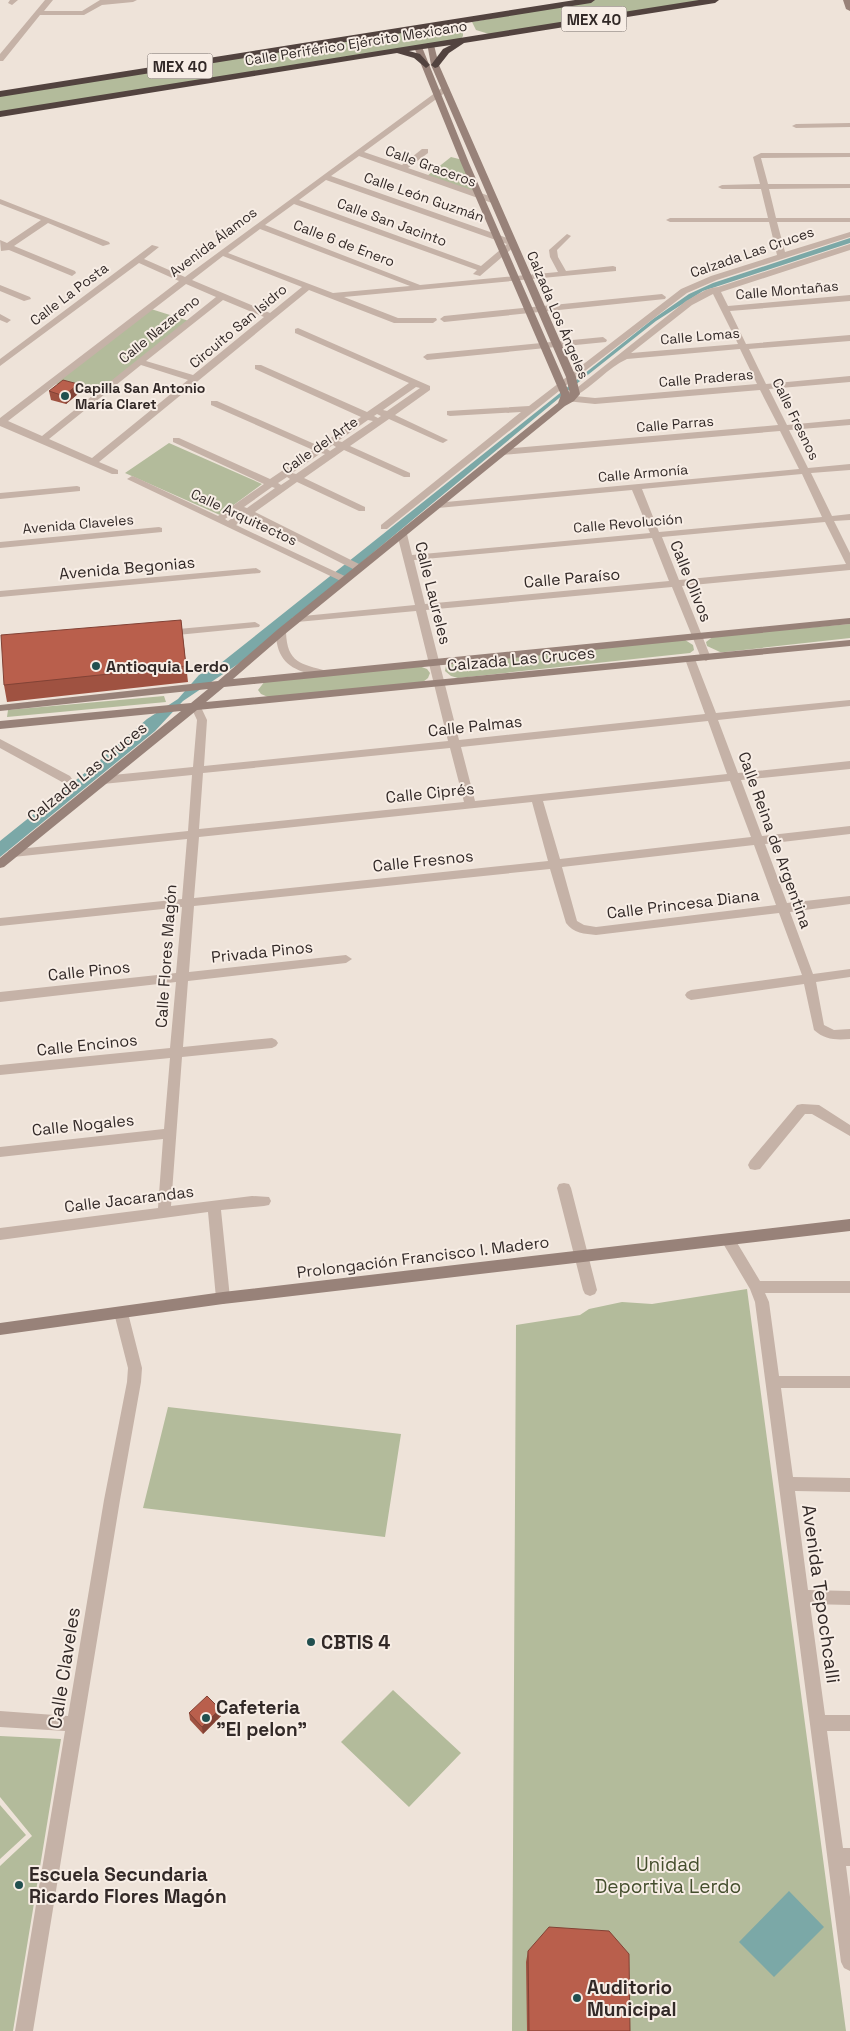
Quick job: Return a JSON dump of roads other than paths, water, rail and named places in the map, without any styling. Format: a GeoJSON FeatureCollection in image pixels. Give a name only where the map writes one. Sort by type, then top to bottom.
{"type":"FeatureCollection","features":[{"type":"Feature","properties":{"kind":"highway","name":"Calle Periférico Ejército Mexicano"},"geometry":{"type":"LineString","coordinates":[[0,94],[590,0]]}},
{"type":"Feature","properties":{"kind":"highway","name":"Calle Periférico Ejército Mexicano"},"geometry":{"type":"LineString","coordinates":[[0,114],[716,0]]}},
{"type":"Feature","properties":{"kind":"highway"},"geometry":{"type":"LineString","coordinates":[[385,52],[412,54],[430,65],[451,48],[473,38],[459,21]]}},
{"type":"Feature","properties":{"kind":"street"},"geometry":{"type":"LineString","coordinates":[[0,58],[49,0]]}},
{"type":"Feature","properties":{"kind":"street"},"geometry":{"type":"LineString","coordinates":[[37,13],[84,13],[103,2],[132,0]]}},
{"type":"Feature","properties":{"kind":"street"},"geometry":{"type":"LineString","coordinates":[[847,0],[850,9]]}},
{"type":"Feature","properties":{"kind":"street","name":"Calzada Los Ángeles"},"geometry":{"type":"LineString","coordinates":[[430,45],[430,65],[437,94],[528,310],[567,394]]}},
{"type":"Feature","properties":{"kind":"street","name":"Calzada Los Ángeles"},"geometry":{"type":"LineString","coordinates":[[418,47],[446,89],[542,309],[571,378],[567,394]]}},
{"type":"Feature","properties":{"kind":"street","name":"Avenida Álamos"},"geometry":{"type":"LineString","coordinates":[[1,422],[222,253],[446,89]]}},
{"type":"Feature","properties":{"kind":"street"},"geometry":{"type":"LineString","coordinates":[[449,124],[460,123]]}},
{"type":"Feature","properties":{"kind":"street"},"geometry":{"type":"LineString","coordinates":[[796,126],[850,126]]}},
{"type":"Feature","properties":{"kind":"street"},"geometry":{"type":"LineString","coordinates":[[402,169],[425,151]]}},
{"type":"Feature","properties":{"kind":"street","name":"Calle Graceros"},"geometry":{"type":"LineString","coordinates":[[359,153],[495,201]]}},
{"type":"Feature","properties":{"kind":"street"},"geometry":{"type":"LineString","coordinates":[[782,256],[757,158],[759,156],[850,155]]}},
{"type":"Feature","properties":{"kind":"street"},"geometry":{"type":"LineString","coordinates":[[466,163],[477,162]]}},
{"type":"Feature","properties":{"kind":"street","name":"Calle León Guzmán"},"geometry":{"type":"LineString","coordinates":[[325,177],[513,243]]}},
{"type":"Feature","properties":{"kind":"street"},"geometry":{"type":"LineString","coordinates":[[722,187],[850,186]]}},
{"type":"Feature","properties":{"kind":"street"},"geometry":{"type":"LineString","coordinates":[[0,201],[106,244]]}},
{"type":"Feature","properties":{"kind":"street","name":"Calle San Jacinto"},"geometry":{"type":"LineString","coordinates":[[292,201],[482,269]]}},
{"type":"Feature","properties":{"kind":"street"},"geometry":{"type":"LineString","coordinates":[[0,252],[3,244],[38,216]]}},
{"type":"Feature","properties":{"kind":"street"},"geometry":{"type":"LineString","coordinates":[[3,244],[47,220]]}},
{"type":"Feature","properties":{"kind":"street"},"geometry":{"type":"LineString","coordinates":[[670,220],[850,220]]}},
{"type":"Feature","properties":{"kind":"street","name":"Calle 6 de Enero"},"geometry":{"type":"LineString","coordinates":[[259,226],[420,287]]}},
{"type":"Feature","properties":{"kind":"street","name":"Calzada Las Cruces"},"geometry":{"type":"LineString","coordinates":[[571,378],[684,291],[714,278],[850,234]]}},
{"type":"Feature","properties":{"kind":"street"},"geometry":{"type":"LineString","coordinates":[[564,274],[554,257],[553,250],[567,236]]}},
{"type":"Feature","properties":{"kind":"street","name":"Calzada Los Ángeles"},"geometry":{"type":"LineString","coordinates":[[467,282],[513,243]]}},
{"type":"Feature","properties":{"kind":"street"},"geometry":{"type":"LineString","coordinates":[[3,244],[72,273]]}},
{"type":"Feature","properties":{"kind":"street","name":"Calle La Posta"},"geometry":{"type":"LineString","coordinates":[[0,363],[155,247]]}},
{"type":"Feature","properties":{"kind":"street","name":"Calzada Las Cruces"},"geometry":{"type":"LineString","coordinates":[[618,359],[689,302],[715,289],[850,247]]}},
{"type":"Feature","properties":{"kind":"street"},"geometry":{"type":"LineString","coordinates":[[222,253],[397,321],[433,320]]}},
{"type":"Feature","properties":{"kind":"street"},"geometry":{"type":"LineString","coordinates":[[832,253],[850,257]]}},
{"type":"Feature","properties":{"kind":"street"},"geometry":{"type":"LineString","coordinates":[[138,260],[271,317]]}},
{"type":"Feature","properties":{"kind":"street"},"geometry":{"type":"LineString","coordinates":[[515,278],[613,269]]}},
{"type":"Feature","properties":{"kind":"street","name":"Calzada Los Ángeles"},"geometry":{"type":"LineString","coordinates":[[330,296],[515,278]]}},
{"type":"Feature","properties":{"kind":"street","name":"Circuito San Isidro"},"geometry":{"type":"LineString","coordinates":[[93,462],[307,287]]}},
{"type":"Feature","properties":{"kind":"street"},"geometry":{"type":"LineString","coordinates":[[0,288],[27,299]]}},
{"type":"Feature","properties":{"kind":"street","name":"Calle Fresnos"},"geometry":{"type":"LineString","coordinates":[[715,289],[850,563]]}},
{"type":"Feature","properties":{"kind":"street","name":"Calle Nazareno"},"geometry":{"type":"LineString","coordinates":[[43,440],[222,296]]}},
{"type":"Feature","properties":{"kind":"street"},"geometry":{"type":"LineString","coordinates":[[444,319],[662,297]]}},
{"type":"Feature","properties":{"kind":"street","name":"Calle Montañas"},"geometry":{"type":"LineString","coordinates":[[726,309],[850,298]]}},
{"type":"Feature","properties":{"kind":"street"},"geometry":{"type":"LineString","coordinates":[[298,331],[417,382]]}},
{"type":"Feature","properties":{"kind":"street","name":"Calle Lomas"},"geometry":{"type":"LineString","coordinates":[[567,394],[618,359],[634,355],[850,338]]}},
{"type":"Feature","properties":{"kind":"street"},"geometry":{"type":"LineString","coordinates":[[427,357],[603,340]]}},
{"type":"Feature","properties":{"kind":"street"},"geometry":{"type":"LineString","coordinates":[[139,362],[196,379]]}},
{"type":"Feature","properties":{"kind":"street"},"geometry":{"type":"LineString","coordinates":[[258,367],[383,418],[443,440]]}},
{"type":"Feature","properties":{"kind":"street","name":"Calle Praderas"},"geometry":{"type":"LineString","coordinates":[[567,394],[595,401],[850,379]]}},
{"type":"Feature","properties":{"kind":"street","name":"Calle del Arte"},"geometry":{"type":"LineString","coordinates":[[218,520],[417,382],[427,386],[229,525]]}},
{"type":"Feature","properties":{"kind":"street"},"geometry":{"type":"LineString","coordinates":[[384,527],[532,409],[567,394]]}},
{"type":"Feature","properties":{"kind":"street","name":"Calzada Las Cruces"},"geometry":{"type":"LineString","coordinates":[[0,864],[502,452],[567,394]]}},
{"type":"Feature","properties":{"kind":"street"},"geometry":{"type":"LineString","coordinates":[[214,403],[331,454]]}},
{"type":"Feature","properties":{"kind":"street"},"geometry":{"type":"LineString","coordinates":[[450,413],[532,409]]}},
{"type":"Feature","properties":{"kind":"street"},"geometry":{"type":"LineString","coordinates":[[1,422],[115,472]]}},
{"type":"Feature","properties":{"kind":"street","name":"Calle Parras"},"geometry":{"type":"LineString","coordinates":[[502,452],[850,422]]}},
{"type":"Feature","properties":{"kind":"street"},"geometry":{"type":"LineString","coordinates":[[176,440],[282,488]]}},
{"type":"Feature","properties":{"kind":"street"},"geometry":{"type":"LineString","coordinates":[[332,441],[407,475]]}},
{"type":"Feature","properties":{"kind":"street","name":"Calle Armonía"},"geometry":{"type":"LineString","coordinates":[[438,505],[850,467]]}},
{"type":"Feature","properties":{"kind":"street"},"geometry":{"type":"LineString","coordinates":[[286,473],[362,509]]}},
{"type":"Feature","properties":{"kind":"street","name":"Calle Arquitectos"},"geometry":{"type":"LineString","coordinates":[[132,479],[298,558],[328,570],[345,580]]}},
{"type":"Feature","properties":{"kind":"street","name":"Calle Olivos"},"geometry":{"type":"LineString","coordinates":[[636,487],[706,658]]}},
{"type":"Feature","properties":{"kind":"street"},"geometry":{"type":"LineString","coordinates":[[0,496],[77,490]]}},
{"type":"Feature","properties":{"kind":"street"},"geometry":{"type":"LineString","coordinates":[[238,506],[359,568]]}},
{"type":"Feature","properties":{"kind":"street","name":"Calle Revolución"},"geometry":{"type":"LineString","coordinates":[[408,558],[850,517]]}},
{"type":"Feature","properties":{"kind":"street","name":"Avenida Claveles"},"geometry":{"type":"LineString","coordinates":[[0,545],[160,530]]}},
{"type":"Feature","properties":{"kind":"street","name":"Calle Laureles"},"geometry":{"type":"LineString","coordinates":[[402,534],[470,805]]}},
{"type":"Feature","properties":{"kind":"street"},"geometry":{"type":"LineString","coordinates":[[298,558],[315,545]]}},
{"type":"Feature","properties":{"kind":"street"},"geometry":{"type":"LineString","coordinates":[[328,570],[342,560]]}},
{"type":"Feature","properties":{"kind":"street","name":"Calle Paraíso"},"geometry":{"type":"LineString","coordinates":[[297,619],[850,567]]}},
{"type":"Feature","properties":{"kind":"street","name":"Avenida Begonias"},"geometry":{"type":"LineString","coordinates":[[0,594],[256,571]]}},
{"type":"Feature","properties":{"kind":"street","name":"Calzada Las Cruces"},"geometry":{"type":"LineString","coordinates":[[0,708],[323,673],[850,621]]}},
{"type":"Feature","properties":{"kind":"street"},"geometry":{"type":"LineString","coordinates":[[157,634],[254,625]]}},
{"type":"Feature","properties":{"kind":"street"},"geometry":{"type":"LineString","coordinates":[[281,632],[280,645],[283,654],[292,663],[305,670],[323,673]]}},
{"type":"Feature","properties":{"kind":"street","name":"Calzada Las Cruces"},"geometry":{"type":"LineString","coordinates":[[0,724],[850,643]]}},
{"type":"Feature","properties":{"kind":"street","name":"Calle Reina de Argentina"},"geometry":{"type":"LineString","coordinates":[[690,659],[809,978],[818,1027],[825,1033],[834,1035],[850,1034]]}},
{"type":"Feature","properties":{"kind":"street"},"geometry":{"type":"LineString","coordinates":[[176,689],[190,698],[195,705]]}},
{"type":"Feature","properties":{"kind":"street","name":"Calle Palmas"},"geometry":{"type":"LineString","coordinates":[[103,780],[850,703]]}},
{"type":"Feature","properties":{"kind":"street","name":"Calle Flores Magón"},"geometry":{"type":"LineString","coordinates":[[164,1212],[202,720],[195,705]]}},
{"type":"Feature","properties":{"kind":"street"},"geometry":{"type":"LineString","coordinates":[[153,709],[162,714],[165,721],[165,730]]}},
{"type":"Feature","properties":{"kind":"street"},"geometry":{"type":"LineString","coordinates":[[0,743],[66,779]]}},
{"type":"Feature","properties":{"kind":"street","name":"Calle Ciprés"},"geometry":{"type":"LineString","coordinates":[[13,854],[850,764]]}},
{"type":"Feature","properties":{"kind":"street"},"geometry":{"type":"LineString","coordinates":[[536,798],[555,864]]}},
{"type":"Feature","properties":{"kind":"street","name":"Calle Fresnos"},"geometry":{"type":"LineString","coordinates":[[0,922],[555,864],[850,830]]}},
{"type":"Feature","properties":{"kind":"street","name":"Calle Princesa Diana"},"geometry":{"type":"LineString","coordinates":[[555,864],[572,922],[580,929],[596,932],[850,900]]}},
{"type":"Feature","properties":{"kind":"street","name":"Privada Pinos"},"geometry":{"type":"LineString","coordinates":[[182,977],[346,959]]}},
{"type":"Feature","properties":{"kind":"street"},"geometry":{"type":"LineString","coordinates":[[691,995],[850,974]]}},
{"type":"Feature","properties":{"kind":"street","name":"Calle Pinos"},"geometry":{"type":"LineString","coordinates":[[0,997],[182,977]]}},
{"type":"Feature","properties":{"kind":"street","name":"Calle Encinos"},"geometry":{"type":"LineString","coordinates":[[0,1070],[272,1043]]}},
{"type":"Feature","properties":{"kind":"street"},"geometry":{"type":"LineString","coordinates":[[756,1165],[802,1110],[814,1109],[850,1131]]}},
{"type":"Feature","properties":{"kind":"street","name":"Calle Nogales"},"geometry":{"type":"LineString","coordinates":[[0,1152],[170,1133]]}},
{"type":"Feature","properties":{"kind":"street"},"geometry":{"type":"LineString","coordinates":[[564,1188],[590,1290]]}},
{"type":"Feature","properties":{"kind":"street","name":"Calle Jacarandas"},"geometry":{"type":"LineString","coordinates":[[0,1234],[264,1201]]}},
{"type":"Feature","properties":{"kind":"street"},"geometry":{"type":"LineString","coordinates":[[214,1206],[223,1298]]}},
{"type":"Feature","properties":{"kind":"street","name":"Prolongación Francisco I. Madero"},"geometry":{"type":"LineString","coordinates":[[0,1328],[223,1298],[850,1225]]}},
{"type":"Feature","properties":{"kind":"street","name":"Avenida Tepochcalli"},"geometry":{"type":"LineString","coordinates":[[728,1240],[756,1287],[762,1302],[818,1723],[843,1857],[850,1962]]}},
{"type":"Feature","properties":{"kind":"street"},"geometry":{"type":"LineString","coordinates":[[756,1287],[850,1287]]}},
{"type":"Feature","properties":{"kind":"street","name":"Calle Claveles"},"geometry":{"type":"LineString","coordinates":[[24,2031],[112,1500],[134,1382],[135,1368],[121,1313]]}},
{"type":"Feature","properties":{"kind":"street"},"geometry":{"type":"LineString","coordinates":[[772,1382],[850,1382]]}},
{"type":"Feature","properties":{"kind":"street"},"geometry":{"type":"LineString","coordinates":[[786,1484],[850,1485]]}},
{"type":"Feature","properties":{"kind":"street"},"geometry":{"type":"LineString","coordinates":[[801,1598],[850,1598]]}},
{"type":"Feature","properties":{"kind":"street"},"geometry":{"type":"LineString","coordinates":[[0,1719],[75,1724]]}},
{"type":"Feature","properties":{"kind":"street"},"geometry":{"type":"LineString","coordinates":[[818,1723],[850,1723]]}},
{"type":"Feature","properties":{"kind":"water"},"geometry":{"type":"Polygon","coordinates":[[[850,238],[850,243],[703,291],[656,321],[570,389],[244,660],[183,701],[155,731],[0,857],[0,841],[91,768],[147,719],[178,699],[199,675],[221,663],[653,319],[689,294],[713,283],[850,238]]]}},
{"type":"Feature","properties":{"kind":"water"},"geometry":{"type":"Polygon","coordinates":[[[789,1891],[824,1927],[774,1977],[739,1942],[789,1891]]]}},
{"type":"Feature","properties":{"kind":"place","name":"Capilla San Antonio María Claret"},"geometry":{"type":"Point","coordinates":[65,396]}},
{"type":"Feature","properties":{"kind":"place","name":"Antioquia Lerdo"},"geometry":{"type":"Point","coordinates":[96,666]}},
{"type":"Feature","properties":{"kind":"place","name":"CBTIS 4"},"geometry":{"type":"Point","coordinates":[311,1642]}},
{"type":"Feature","properties":{"kind":"place","name":"Cafeteria \"El pelon\""},"geometry":{"type":"Point","coordinates":[206,1718]}},
{"type":"Feature","properties":{"kind":"place","name":"Escuela Secundaria Ricardo Flores Magón"},"geometry":{"type":"Point","coordinates":[19,1885]}},
{"type":"Feature","properties":{"kind":"place","name":"Auditorio Municipal"},"geometry":{"type":"Point","coordinates":[577,1998]}},
{"type":"Feature","properties":{"kind":"park label","name":"Unidad Deportiva Lerdo"},"geometry":{"type":"Point","coordinates":[668,1875]}}]}
